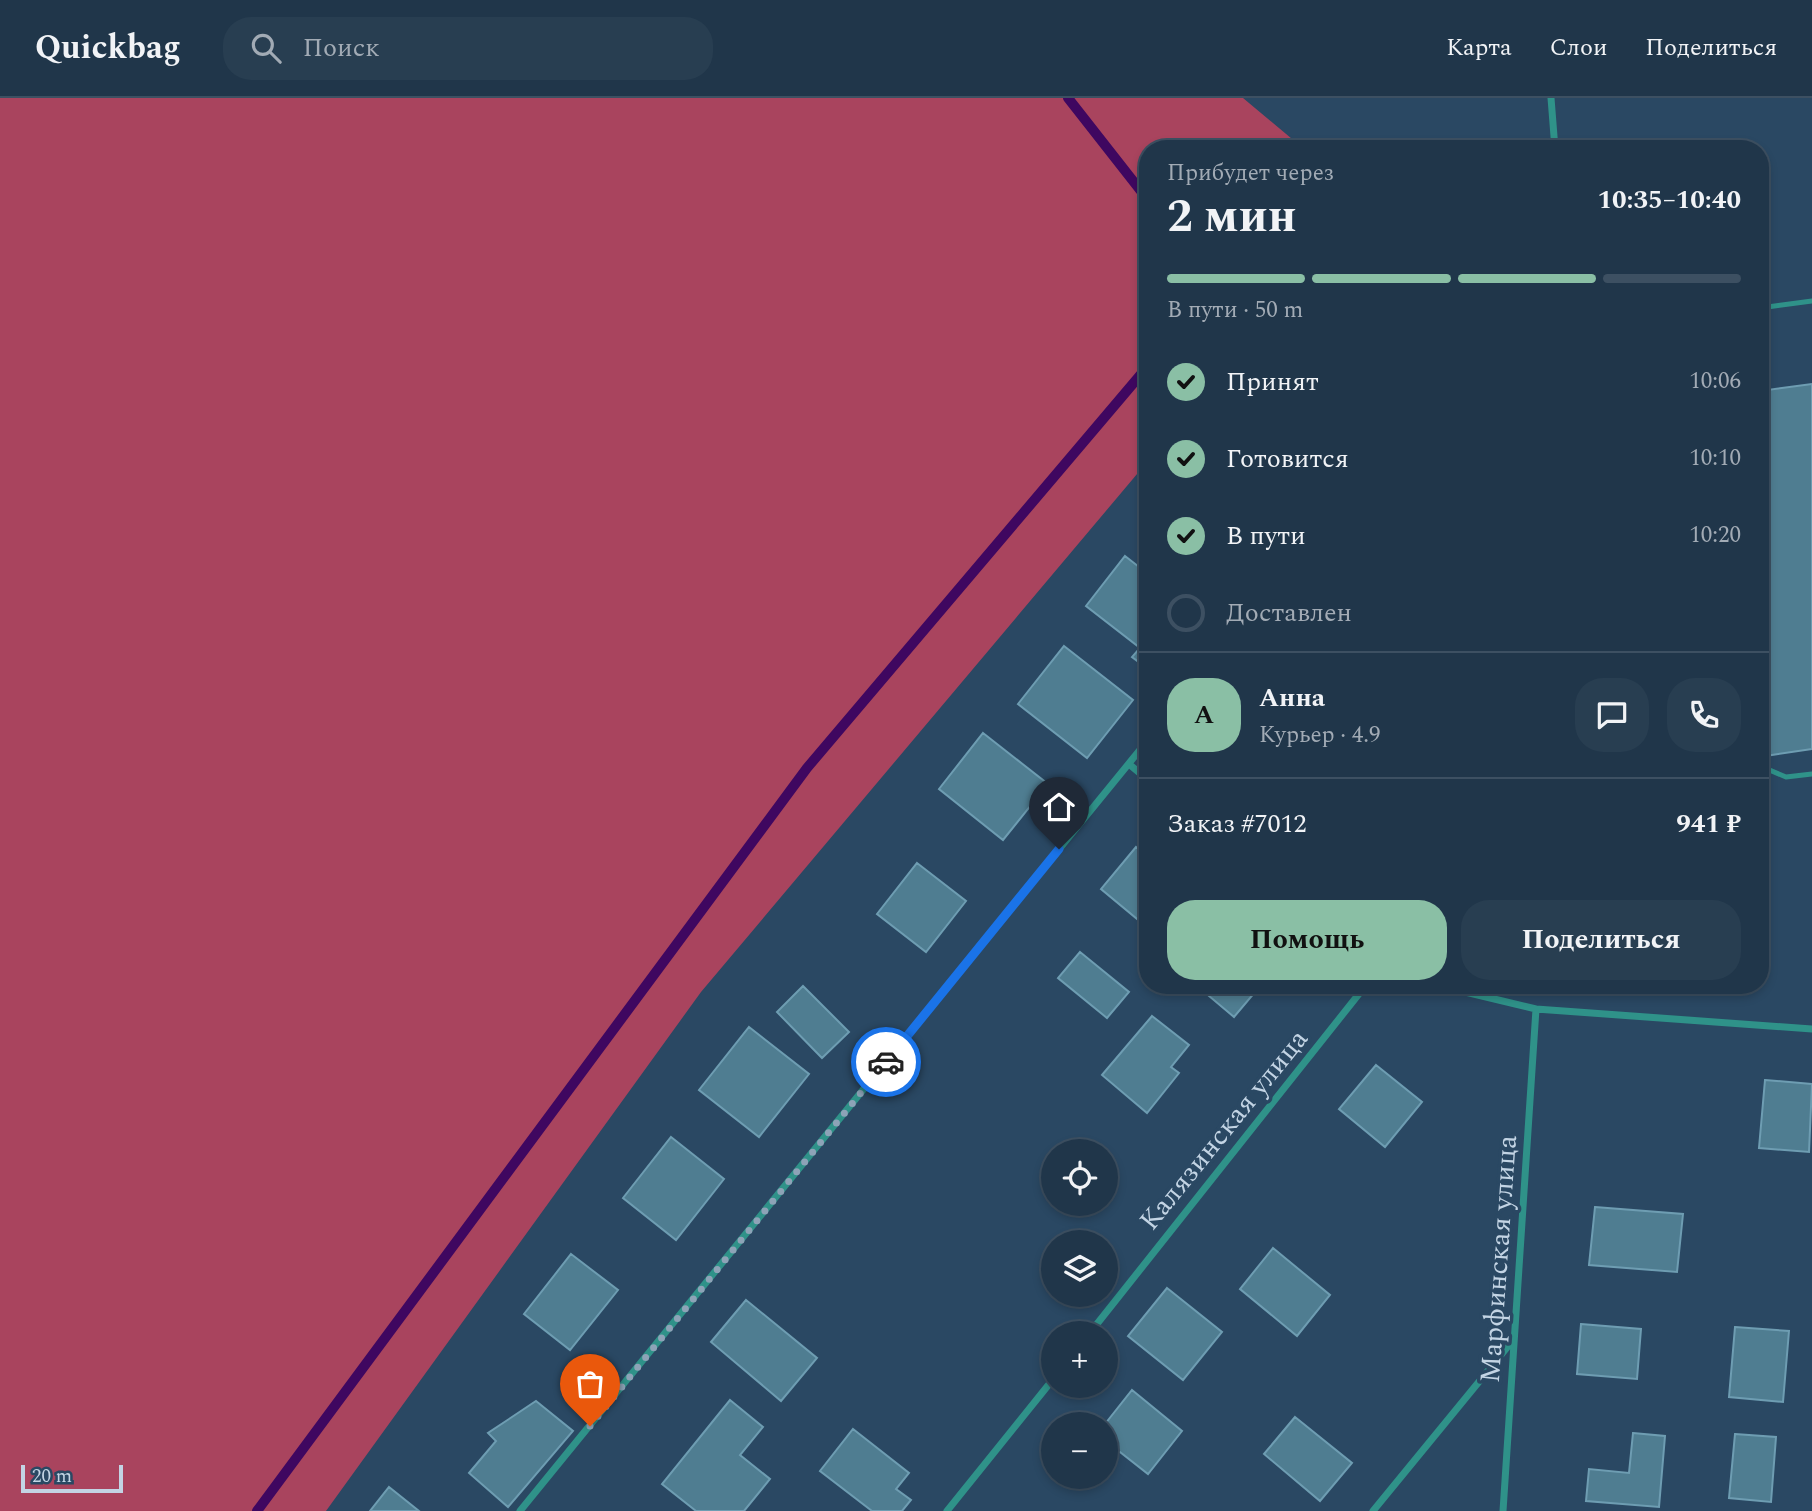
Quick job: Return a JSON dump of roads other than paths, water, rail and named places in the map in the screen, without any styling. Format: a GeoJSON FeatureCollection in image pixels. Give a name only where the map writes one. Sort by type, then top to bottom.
{"type":"FeatureCollection","features":[{"type":"Feature","properties":{"kind":"street"},"geometry":{"type":"LineString","coordinates":[[1550,98],[1554,140]]}},
{"type":"Feature","properties":{"kind":"street"},"geometry":{"type":"LineString","coordinates":[[520,1511],[1139,751]]}},
{"type":"Feature","properties":{"kind":"street"},"geometry":{"type":"LineString","coordinates":[[1129,764],[1139,772]]}},
{"type":"Feature","properties":{"kind":"street","name":"Калязинская улица"},"geometry":{"type":"LineString","coordinates":[[1099,1321],[1359,994]]}},
{"type":"Feature","properties":{"kind":"street"},"geometry":{"type":"LineString","coordinates":[[1474,994],[1536,1009],[1812,1028]]}},
{"type":"Feature","properties":{"kind":"street","name":"Марфинская улица"},"geometry":{"type":"LineString","coordinates":[[1503,1511],[1536,1009]]}},
{"type":"Feature","properties":{"kind":"street"},"geometry":{"type":"LineString","coordinates":[[1373,1511],[1514,1338]]}},
{"type":"Feature","properties":{"kind":"street"},"geometry":{"type":"LineString","coordinates":[[947,1511],[1041,1394]]}},
{"type":"Feature","properties":{"kind":"lane"},"geometry":{"type":"LineString","coordinates":[[1769,307],[1812,301]]}},
{"type":"Feature","properties":{"kind":"lane"},"geometry":{"type":"LineString","coordinates":[[1769,770],[1786,777],[1812,774]]}},
{"type":"Feature","properties":{"kind":"waterway"},"geometry":{"type":"LineString","coordinates":[[1068,98],[1139,189]]}},
{"type":"Feature","properties":{"kind":"waterway"},"geometry":{"type":"LineString","coordinates":[[257,1511],[807,768],[1139,377]]}}]}
